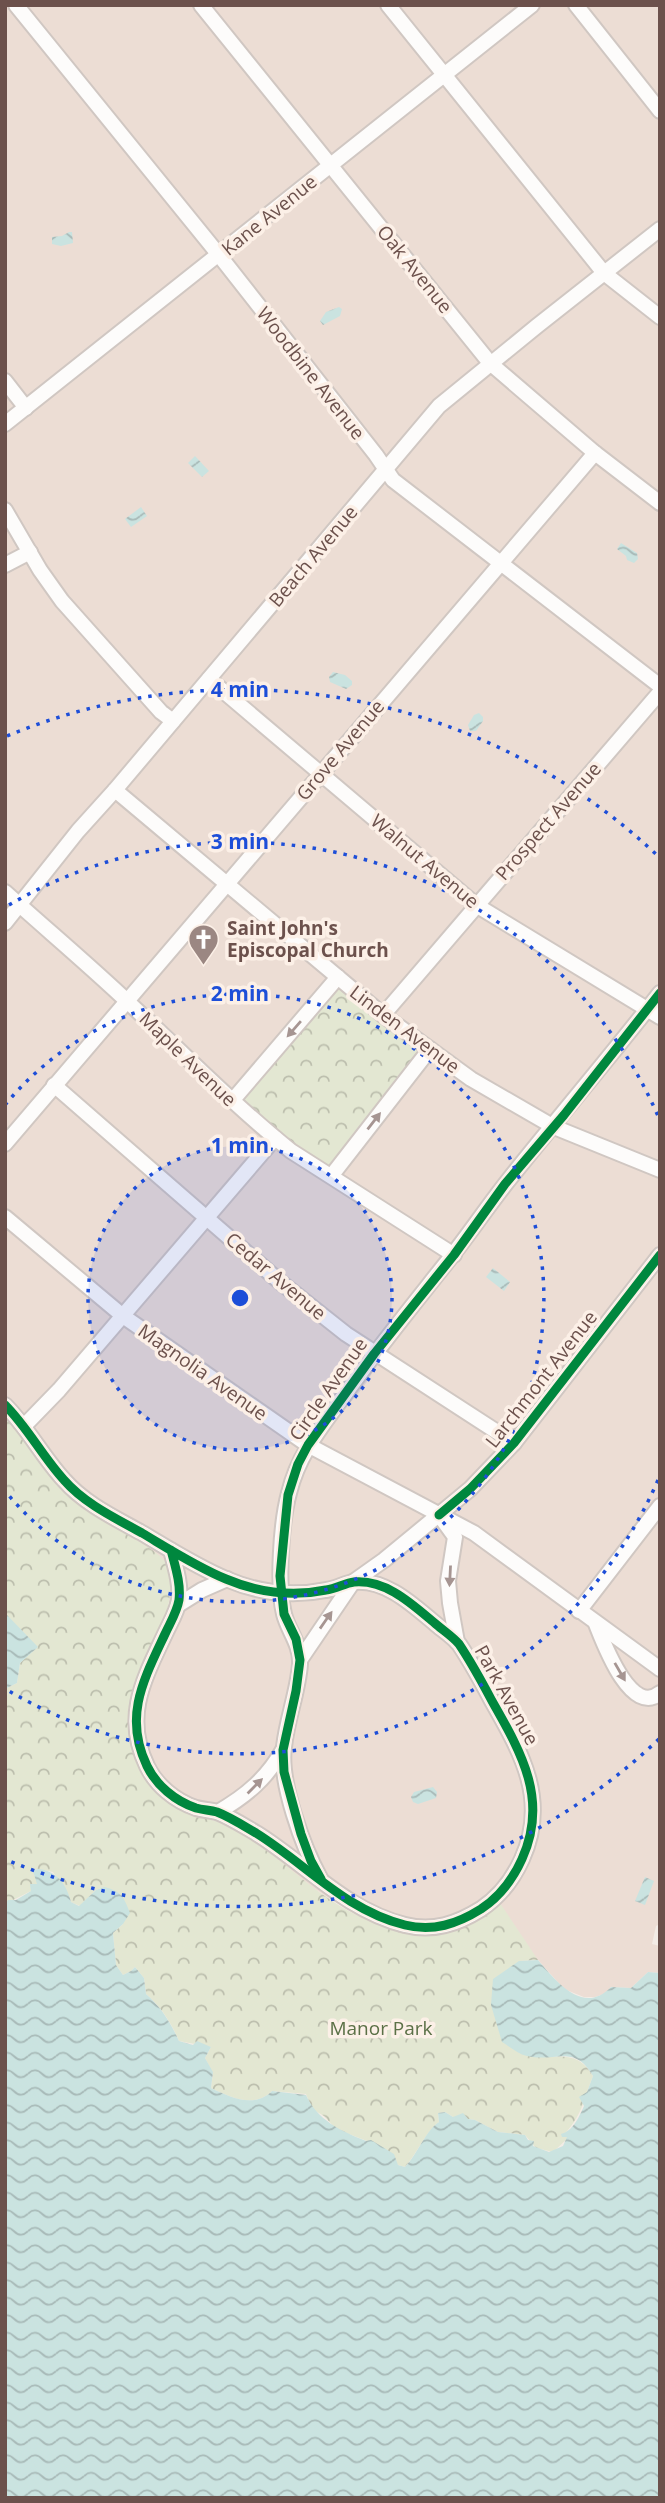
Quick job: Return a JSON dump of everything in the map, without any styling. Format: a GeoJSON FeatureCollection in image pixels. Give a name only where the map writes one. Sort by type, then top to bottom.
{"type":"FeatureCollection","features":[{"type":"Feature","properties":{"kind":"street","name":"Woodbine Avenue"},"geometry":{"type":"LineString","coordinates":[[16,5],[219,255],[393,481],[660,686]]}},
{"type":"Feature","properties":{"kind":"street","name":"Oak Avenue"},"geometry":{"type":"LineString","coordinates":[[201,5],[490,363],[595,453],[660,503]]}},
{"type":"Feature","properties":{"kind":"street"},"geometry":{"type":"LineString","coordinates":[[388,5],[604,273],[660,317]]}},
{"type":"Feature","properties":{"kind":"street","name":"Kane Avenue"},"geometry":{"type":"LineString","coordinates":[[5,424],[532,5]]}},
{"type":"Feature","properties":{"kind":"street"},"geometry":{"type":"LineString","coordinates":[[576,5],[660,111]]}},
{"type":"Feature","properties":{"kind":"street","name":"Beach Avenue"},"geometry":{"type":"LineString","coordinates":[[5,923],[78,831],[439,406],[660,229]]}},
{"type":"Feature","properties":{"kind":"street"},"geometry":{"type":"LineString","coordinates":[[5,381],[26,408]]}},
{"type":"Feature","properties":{"kind":"street","name":"Grove Avenue"},"geometry":{"type":"LineString","coordinates":[[5,1144],[500,561],[595,453]]}},
{"type":"Feature","properties":{"kind":"street"},"geometry":{"type":"LineString","coordinates":[[5,510],[40,570],[62,601],[173,721]]}},
{"type":"Feature","properties":{"kind":"street"},"geometry":{"type":"LineString","coordinates":[[5,565],[30,552]]}},
{"type":"Feature","properties":{"kind":"street","name":"Walnut Avenue"},"geometry":{"type":"LineString","coordinates":[[209,679],[476,905],[654,1013]]}},
{"type":"Feature","properties":{"kind":"street","name":"Prospect Avenue"},"geometry":{"type":"LineString","coordinates":[[383,1015],[660,692]]}},
{"type":"Feature","properties":{"kind":"street","name":"Linden Avenue"},"geometry":{"type":"LineString","coordinates":[[115,790],[383,1015],[471,1079],[554,1127],[660,1170]]}},
{"type":"Feature","properties":{"kind":"street","name":"Maple Avenue"},"geometry":{"type":"LineString","coordinates":[[5,892],[127,1000],[275,1139],[454,1255]]}},
{"type":"Feature","properties":{"kind":"street"},"geometry":{"type":"LineString","coordinates":[[232,1101],[338,977]]}},
{"type":"Feature","properties":{"kind":"street","name":"Circle Avenue"},"geometry":{"type":"LineString","coordinates":[[324,1885],[301,1834],[284,1772],[283,1749],[300,1660],[296,1639],[284,1614],[280,1576],[288,1495],[298,1464],[308,1445],[374,1354],[454,1255],[505,1184],[654,1013],[660,993]]}},
{"type":"Feature","properties":{"kind":"street"},"geometry":{"type":"LineString","coordinates":[[332,1175],[430,1049]]}},
{"type":"Feature","properties":{"kind":"street","name":"Cedar Avenue"},"geometry":{"type":"LineString","coordinates":[[54,1085],[279,1281],[374,1354],[514,1443]]}},
{"type":"Feature","properties":{"kind":"street"},"geometry":{"type":"LineString","coordinates":[[25,1425],[275,1139]]}},
{"type":"Feature","properties":{"kind":"street","name":"Magnolia Avenue"},"geometry":{"type":"LineString","coordinates":[[5,1217],[123,1316],[308,1445],[474,1533],[660,1669]]}},
{"type":"Feature","properties":{"kind":"street","name":"Larchmont Avenue"},"geometry":{"type":"LineString","coordinates":[[354,1582],[470,1489],[514,1443],[660,1255]]}},
{"type":"Feature","properties":{"kind":"street","name":"Park Avenue"},"geometry":{"type":"LineString","coordinates":[[5,1405],[25,1425],[50,1464],[85,1501],[171,1550],[227,1579],[282,1594],[331,1590],[354,1582],[376,1585],[392,1591],[417,1607],[457,1642],[515,1742],[532,1788],[532,1830],[526,1851],[516,1872],[491,1902],[457,1922],[436,1929],[402,1925],[348,1900],[324,1885],[258,1834],[218,1812],[196,1808],[173,1796],[160,1785],[148,1769],[141,1752],[135,1712],[139,1693],[178,1605],[177,1573],[171,1550]]}},
{"type":"Feature","properties":{"kind":"street"},"geometry":{"type":"LineString","coordinates":[[579,1611],[660,1506]]}},
{"type":"Feature","properties":{"kind":"street","name":"Park Avenue"},"geometry":{"type":"LineString","coordinates":[[439,1515],[456,1537],[448,1581],[457,1642]]}},
{"type":"Feature","properties":{"kind":"street"},"geometry":{"type":"LineString","coordinates":[[178,1605],[227,1579]]}},
{"type":"Feature","properties":{"kind":"street","name":"Circle Avenue"},"geometry":{"type":"LineString","coordinates":[[300,1660],[354,1582]]}},
{"type":"Feature","properties":{"kind":"street"},"geometry":{"type":"LineString","coordinates":[[595,1623],[629,1688],[640,1698],[647,1699],[660,1693]]}},
{"type":"Feature","properties":{"kind":"street","name":"Circle Avenue"},"geometry":{"type":"LineString","coordinates":[[218,1812],[240,1800],[254,1788],[272,1768],[283,1749]]}},
{"type":"Feature","properties":{"kind":"shaded area"},"geometry":{"type":"Polygon","coordinates":[[[5,5],[660,5],[660,1924],[656,1926],[652,1944],[660,1946],[660,1973],[648,1972],[631,1988],[611,1987],[604,1994],[595,1997],[584,1997],[564,1989],[538,1960],[485,1916],[469,1926],[452,1931],[395,1930],[366,1921],[313,1888],[242,1831],[184,1809],[150,1783],[136,1685],[168,1610],[171,1584],[141,1543],[83,1507],[58,1486],[5,1413],[5,5]]]}},
{"type":"Feature","properties":{"kind":"green space"},"geometry":{"type":"Polygon","coordinates":[[[339,982],[424,1050],[331,1171],[290,1145],[238,1100],[339,982]]]}},
{"type":"Feature","properties":{"kind":"green space","name":"Manor Park"},"geometry":{"type":"Polygon","coordinates":[[[5,1413],[64,1492],[79,1505],[151,1549],[170,1570],[169,1603],[164,1626],[132,1736],[180,1805],[192,1813],[245,1833],[324,1896],[345,1909],[391,1927],[430,1933],[452,1930],[481,1918],[500,1903],[538,1960],[519,1961],[548,2057],[562,2056],[579,2061],[593,2076],[578,2115],[562,2137],[567,2139],[553,2152],[536,2148],[525,2135],[498,2132],[475,2120],[453,2117],[445,2112],[438,2113],[439,2122],[405,2167],[398,2165],[367,2141],[336,2129],[324,2116],[312,2109],[306,2094],[272,2091],[258,2099],[242,2100],[211,2088],[213,2073],[205,2058],[211,2047],[179,2041],[165,2015],[146,1994],[144,1978],[135,1967],[123,1975],[116,1965],[113,1933],[123,1924],[104,1887],[96,1890],[80,1906],[71,1902],[53,1872],[38,1869],[33,1871],[38,1884],[31,1891],[5,1904],[5,1693],[7,1688],[17,1683],[20,1663],[37,1647],[5,1614],[5,1413]]]}},
{"type":"Feature","properties":{"kind":"water"},"geometry":{"type":"Polygon","coordinates":[[[72,232],[73,243],[61,246],[52,244],[52,237],[72,232]]]}},
{"type":"Feature","properties":{"kind":"water"},"geometry":{"type":"Polygon","coordinates":[[[339,307],[342,309],[340,316],[323,325],[320,321],[326,312],[339,307]]]}},
{"type":"Feature","properties":{"kind":"water"},"geometry":{"type":"Polygon","coordinates":[[[195,456],[209,471],[202,477],[188,463],[195,456]]]}},
{"type":"Feature","properties":{"kind":"water"},"geometry":{"type":"Polygon","coordinates":[[[141,507],[147,516],[131,527],[125,519],[141,507]]]}},
{"type":"Feature","properties":{"kind":"water"},"geometry":{"type":"Polygon","coordinates":[[[621,543],[637,553],[638,559],[634,563],[627,560],[617,549],[621,543]]]}},
{"type":"Feature","properties":{"kind":"water"},"geometry":{"type":"Polygon","coordinates":[[[333,672],[345,675],[352,681],[352,685],[346,689],[330,682],[329,677],[333,672]]]}},
{"type":"Feature","properties":{"kind":"water"},"geometry":{"type":"Polygon","coordinates":[[[479,713],[483,721],[476,731],[470,731],[468,725],[474,715],[479,713]]]}},
{"type":"Feature","properties":{"kind":"water"},"geometry":{"type":"Polygon","coordinates":[[[493,1268],[510,1282],[504,1291],[486,1277],[493,1268]]]}},
{"type":"Feature","properties":{"kind":"water"},"geometry":{"type":"Polygon","coordinates":[[[6,1614],[38,1647],[20,1663],[17,1683],[7,1688],[5,1693],[6,1614]]]}},
{"type":"Feature","properties":{"kind":"water"},"geometry":{"type":"Polygon","coordinates":[[[433,1787],[437,1792],[436,1798],[418,1804],[413,1802],[411,1797],[414,1792],[433,1787]]]}},
{"type":"Feature","properties":{"kind":"water"},"geometry":{"type":"Polygon","coordinates":[[[38,1869],[55,1875],[64,1884],[71,1902],[79,1906],[96,1890],[104,1887],[121,1896],[130,1913],[113,1933],[116,1965],[123,1975],[135,1967],[144,1978],[146,1994],[165,2016],[179,2041],[193,2045],[197,2041],[211,2047],[205,2058],[213,2072],[211,2088],[242,2100],[258,2099],[272,2091],[306,2095],[316,2111],[331,2124],[366,2141],[371,2140],[394,2154],[398,2165],[405,2167],[439,2122],[438,2113],[445,2112],[453,2117],[463,2113],[468,2119],[498,2132],[525,2135],[528,2140],[534,2141],[533,2146],[549,2152],[563,2146],[567,2137],[562,2137],[561,2134],[578,2119],[584,2106],[579,2097],[587,2092],[593,2076],[586,2066],[571,2057],[527,2056],[502,2042],[491,2005],[493,1979],[519,1961],[538,1960],[571,1992],[590,1998],[601,1995],[611,1987],[631,1988],[648,1972],[660,1973],[660,2498],[5,2498],[5,1904],[8,1900],[16,1900],[31,1891],[30,1884],[37,1884],[33,1871],[38,1869]]]}},
{"type":"Feature","properties":{"kind":"water"},"geometry":{"type":"Polygon","coordinates":[[[645,1877],[654,1881],[645,1905],[635,1901],[645,1877]]]}},
{"type":"Feature","properties":{"kind":"cycle path"},"geometry":{"type":"LineString","coordinates":[[321,1879],[301,1834],[284,1772],[283,1750],[300,1660],[296,1639],[284,1614],[280,1576],[288,1495],[298,1464],[308,1445],[374,1354],[454,1255],[505,1184],[564,1115],[660,993]]}},
{"type":"Feature","properties":{"kind":"cycle path"},"geometry":{"type":"LineString","coordinates":[[439,1515],[470,1489],[514,1443],[660,1255]]}},
{"type":"Feature","properties":{"kind":"cycle path"},"geometry":{"type":"LineString","coordinates":[[5,1405],[72,1489],[111,1516],[173,1551],[183,1558],[204,1569],[238,1584],[276,1592],[313,1592],[354,1582],[378,1585],[409,1602],[457,1641],[513,1739],[528,1777],[532,1797],[530,1837],[522,1859],[510,1880],[494,1899],[463,1919],[435,1927],[415,1927],[383,1918],[363,1909],[327,1885],[256,1833],[217,1812],[188,1805],[161,1786],[147,1766],[140,1748],[137,1714],[144,1682],[179,1600],[171,1550]]}},
{"type":"Feature","properties":{"kind":"place","name":"Saint John's Episcopal Church"},"geometry":{"type":"Point","coordinates":[204,966]}}]}
